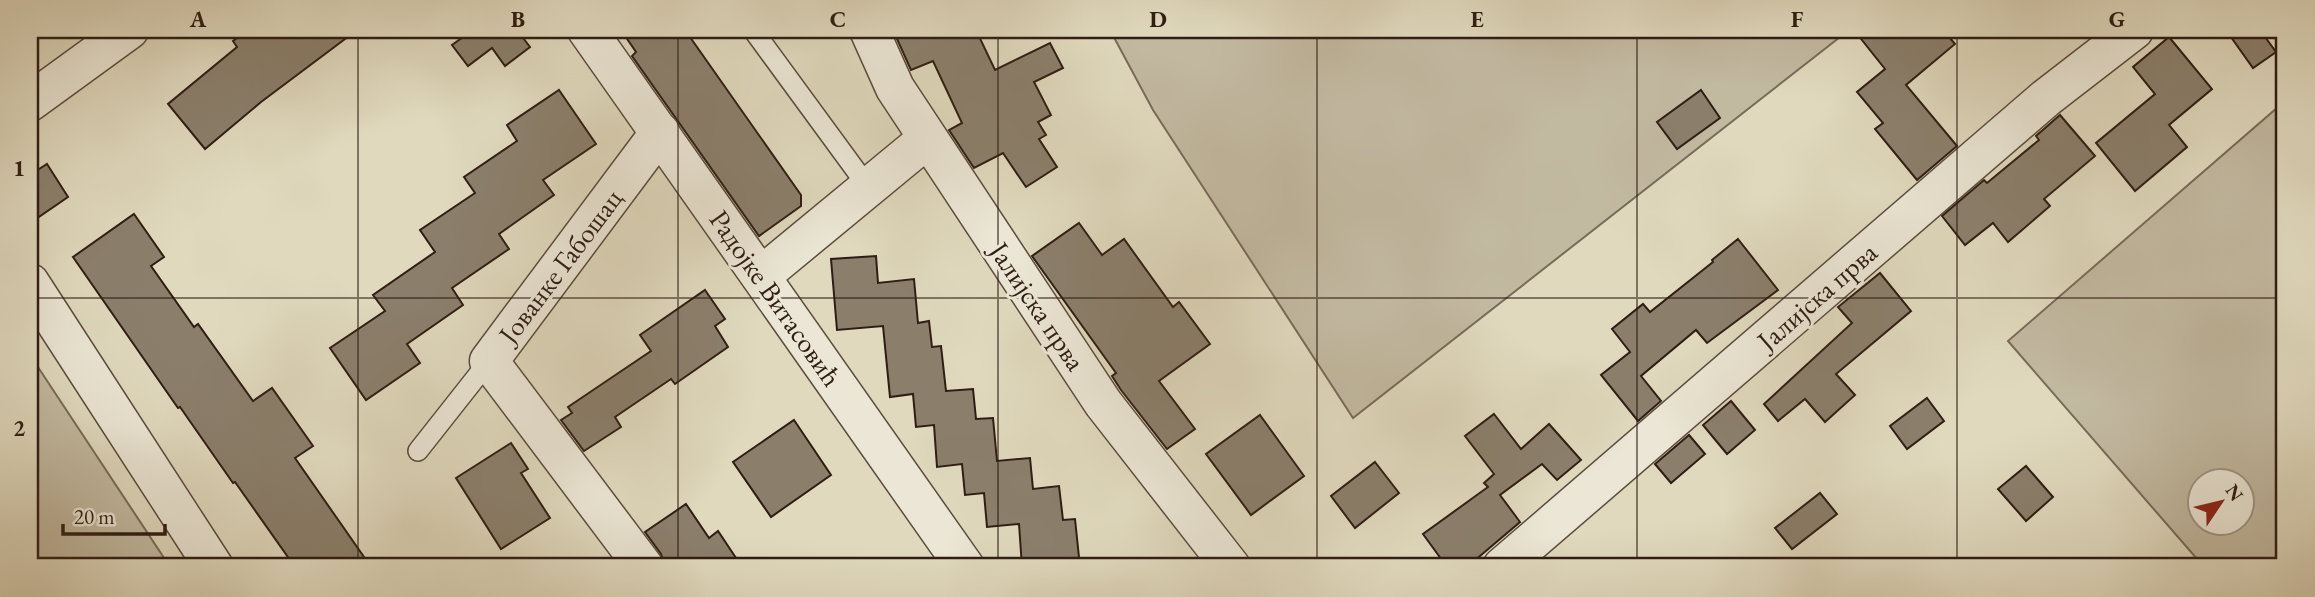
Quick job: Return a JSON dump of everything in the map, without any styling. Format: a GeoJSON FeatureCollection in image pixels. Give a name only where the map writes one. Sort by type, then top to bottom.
{"type":"FeatureCollection","features":[{"type":"Feature","properties":{"kind":"street"},"geometry":{"type":"LineString","coordinates":[[30,102],[129,30]]}},
{"type":"Feature","properties":{"kind":"street","name":"Радојке Витасовић"},"geometry":{"type":"LineString","coordinates":[[587,30],[965,567]]}},
{"type":"Feature","properties":{"kind":"street","name":"Јалијска прва"},"geometry":{"type":"LineString","coordinates":[[869,30],[895,88],[1102,402],[1231,567]]}},
{"type":"Feature","properties":{"kind":"street","name":"Јалијска прва"},"geometry":{"type":"LineString","coordinates":[[1525,561],[2046,98],[2134,30]]}},
{"type":"Feature","properties":{"kind":"street","name":"Јованке Габошац"},"geometry":{"type":"LineString","coordinates":[[644,567],[489,361],[660,132]]}},
{"type":"Feature","properties":{"kind":"street"},"geometry":{"type":"LineString","coordinates":[[761,276],[927,139]]}},
{"type":"Feature","properties":{"kind":"street"},"geometry":{"type":"LineString","coordinates":[[30,283],[215,567]]}},
{"type":"Feature","properties":{"kind":"lane"},"geometry":{"type":"LineString","coordinates":[[753,30],[868,187]]}},
{"type":"Feature","properties":{"kind":"lane"},"geometry":{"type":"LineString","coordinates":[[418,451],[489,361]]}},
{"type":"Feature","properties":{"kind":"shaded area"},"geometry":{"type":"Polygon","coordinates":[[[1110,30],[1849,30],[1353,418],[1153,110],[1110,30]]]}},
{"type":"Feature","properties":{"kind":"shaded area"},"geometry":{"type":"Polygon","coordinates":[[[2285,101],[2285,567],[2204,567],[2008,341],[2285,101]]]}},
{"type":"Feature","properties":{"kind":"shaded area"},"geometry":{"type":"Polygon","coordinates":[[[30,355],[170,567],[30,567],[30,355]]]}},
{"type":"Feature","properties":{"kind":"building"},"geometry":{"type":"Polygon","coordinates":[[[248,30],[357,30],[261,102],[205,149],[168,104],[237,47],[233,41],[248,30]]]}},
{"type":"Feature","properties":{"kind":"building"},"geometry":{"type":"Polygon","coordinates":[[[473,30],[517,30],[530,47],[505,66],[492,48],[468,66],[452,45],[473,30]]]}},
{"type":"Feature","properties":{"kind":"building"},"geometry":{"type":"Polygon","coordinates":[[[621,30],[685,30],[801,195],[801,206],[759,236],[632,56],[636,52],[621,30]]]}},
{"type":"Feature","properties":{"kind":"building"},"geometry":{"type":"Polygon","coordinates":[[[893,30],[976,30],[995,70],[1050,43],[1063,68],[1034,82],[1051,115],[1038,122],[1046,135],[1039,139],[1057,167],[1026,187],[1003,153],[974,168],[949,130],[962,123],[933,61],[911,70],[893,30]]]}},
{"type":"Feature","properties":{"kind":"building"},"geometry":{"type":"Polygon","coordinates":[[[1854,30],[1943,30],[1955,44],[1906,85],[1957,146],[1917,180],[1875,129],[1883,123],[1857,92],[1885,69],[1854,30]]]}},
{"type":"Feature","properties":{"kind":"building"},"geometry":{"type":"Polygon","coordinates":[[[2226,30],[2260,30],[2276,52],[2253,68],[2226,30]]]}},
{"type":"Feature","properties":{"kind":"building"},"geometry":{"type":"Polygon","coordinates":[[[2169,37],[2212,89],[2169,125],[2187,147],[2135,191],[2096,143],[2155,94],[2133,67],[2169,37]]]}},
{"type":"Feature","properties":{"kind":"building"},"geometry":{"type":"Polygon","coordinates":[[[559,90],[596,144],[543,180],[554,195],[499,234],[509,249],[452,288],[463,305],[407,344],[420,363],[366,400],[330,348],[385,311],[373,295],[435,252],[420,230],[475,193],[464,177],[517,141],[507,125],[559,90]]]}},
{"type":"Feature","properties":{"kind":"building"},"geometry":{"type":"Polygon","coordinates":[[[1701,90],[1720,118],[1677,149],[1657,122],[1701,90]]]}},
{"type":"Feature","properties":{"kind":"building"},"geometry":{"type":"Polygon","coordinates":[[[2060,115],[2095,156],[2044,199],[2050,206],[2008,242],[1993,223],[1965,245],[1942,216],[1984,180],[1987,183],[2039,140],[2036,136],[2060,115]]]}},
{"type":"Feature","properties":{"kind":"building"},"geometry":{"type":"Polygon","coordinates":[[[47,164],[68,197],[30,223],[30,175],[47,164]]]}},
{"type":"Feature","properties":{"kind":"building"},"geometry":{"type":"Polygon","coordinates":[[[134,214],[164,257],[151,266],[194,327],[198,324],[253,401],[272,388],[313,446],[295,458],[371,567],[295,567],[180,407],[178,408],[73,257],[134,214]]]}},
{"type":"Feature","properties":{"kind":"building"},"geometry":{"type":"Polygon","coordinates":[[[1079,223],[1102,255],[1124,239],[1173,307],[1179,302],[1210,344],[1159,381],[1195,429],[1167,449],[1121,390],[1112,376],[1116,373],[1032,256],[1079,223]]]}},
{"type":"Feature","properties":{"kind":"building"},"geometry":{"type":"Polygon","coordinates":[[[1738,239],[1778,290],[1707,343],[1696,330],[1641,376],[1661,401],[1638,421],[1601,375],[1630,352],[1612,329],[1643,304],[1650,312],[1738,239]]]}},
{"type":"Feature","properties":{"kind":"building"},"geometry":{"type":"Polygon","coordinates":[[[876,256],[878,283],[914,279],[918,323],[929,321],[932,347],[941,346],[946,391],[973,389],[976,419],[993,418],[997,461],[1030,458],[1033,489],[1059,486],[1063,520],[1075,519],[1080,567],[1022,567],[1019,524],[987,527],[984,493],[965,495],[962,464],[937,467],[934,425],[916,427],[913,394],[890,397],[883,326],[837,330],[831,259],[876,256]]]}},
{"type":"Feature","properties":{"kind":"building"},"geometry":{"type":"Polygon","coordinates":[[[1880,273],[1911,311],[1836,374],[1855,395],[1825,422],[1805,399],[1778,421],[1764,404],[1852,323],[1838,307],[1880,273]]]}},
{"type":"Feature","properties":{"kind":"building"},"geometry":{"type":"Polygon","coordinates":[[[705,290],[725,319],[715,326],[728,347],[675,384],[671,379],[615,417],[621,427],[584,451],[561,420],[572,413],[568,407],[651,351],[640,335],[705,290]]]}},
{"type":"Feature","properties":{"kind":"building"},"geometry":{"type":"Polygon","coordinates":[[[1927,398],[1944,421],[1907,449],[1890,426],[1927,398]]]}},
{"type":"Feature","properties":{"kind":"building"},"geometry":{"type":"Polygon","coordinates":[[[1731,401],[1755,430],[1727,454],[1703,425],[1731,401]]]}},
{"type":"Feature","properties":{"kind":"building"},"geometry":{"type":"Polygon","coordinates":[[[1494,414],[1521,449],[1549,424],[1581,460],[1557,480],[1542,464],[1500,495],[1520,522],[1467,567],[1447,567],[1423,534],[1488,487],[1484,483],[1494,474],[1465,436],[1494,414]]]}},
{"type":"Feature","properties":{"kind":"building"},"geometry":{"type":"Polygon","coordinates":[[[1260,415],[1304,476],[1251,515],[1206,454],[1260,415]]]}},
{"type":"Feature","properties":{"kind":"building"},"geometry":{"type":"Polygon","coordinates":[[[794,420],[831,475],[771,517],[733,462],[794,420]]]}},
{"type":"Feature","properties":{"kind":"building"},"geometry":{"type":"Polygon","coordinates":[[[1689,435],[1705,454],[1671,483],[1655,464],[1689,435]]]}},
{"type":"Feature","properties":{"kind":"building"},"geometry":{"type":"Polygon","coordinates":[[[511,443],[528,469],[521,473],[550,518],[501,549],[456,478],[511,443]]]}},
{"type":"Feature","properties":{"kind":"building"},"geometry":{"type":"Polygon","coordinates":[[[1375,462],[1399,493],[1355,528],[1331,496],[1375,462]]]}},
{"type":"Feature","properties":{"kind":"building"},"geometry":{"type":"Polygon","coordinates":[[[2026,466],[2053,497],[2026,521],[1998,489],[2026,466]]]}},
{"type":"Feature","properties":{"kind":"building"},"geometry":{"type":"Polygon","coordinates":[[[1820,493],[1837,514],[1792,549],[1775,528],[1820,493]]]}},
{"type":"Feature","properties":{"kind":"building"},"geometry":{"type":"Polygon","coordinates":[[[686,504],[709,538],[718,531],[742,567],[665,567],[661,554],[645,532],[686,504]]]}}]}
